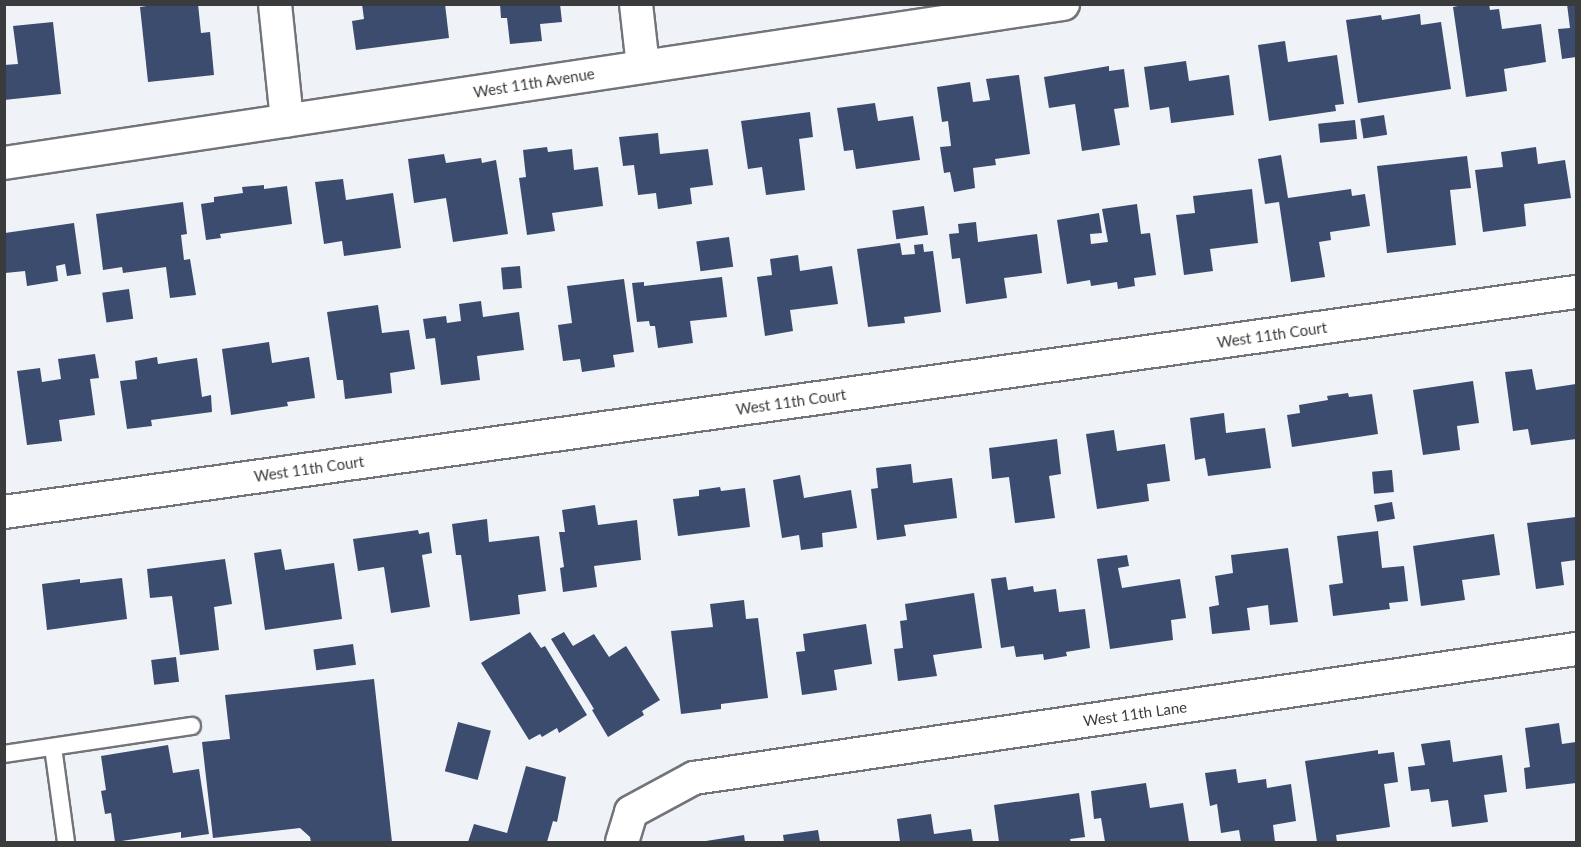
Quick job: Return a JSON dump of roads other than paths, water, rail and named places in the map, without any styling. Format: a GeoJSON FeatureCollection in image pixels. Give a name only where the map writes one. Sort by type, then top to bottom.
{"type":"FeatureCollection","features":[{"type":"Feature","properties":{"kind":"street"},"geometry":{"type":"LineString","coordinates":[[275,4],[287,120]]}},
{"type":"Feature","properties":{"kind":"street"},"geometry":{"type":"LineString","coordinates":[[636,4],[643,66]]}},
{"type":"Feature","properties":{"kind":"street","name":"West 11th Avenue"},"geometry":{"type":"LineString","coordinates":[[4,163],[643,66],[988,10],[1063,4]]}},
{"type":"Feature","properties":{"kind":"street","name":"West 11th Court"},"geometry":{"type":"LineString","coordinates":[[4,512],[1576,292]]}},
{"type":"Feature","properties":{"kind":"street","name":"West 11th Lane"},"geometry":{"type":"LineString","coordinates":[[622,843],[631,812],[694,778],[1576,650]]}},
{"type":"Feature","properties":{"kind":"lane"},"geometry":{"type":"LineString","coordinates":[[4,754],[192,726]]}},
{"type":"Feature","properties":{"kind":"lane"},"geometry":{"type":"LineString","coordinates":[[53,747],[66,843]]}}]}
